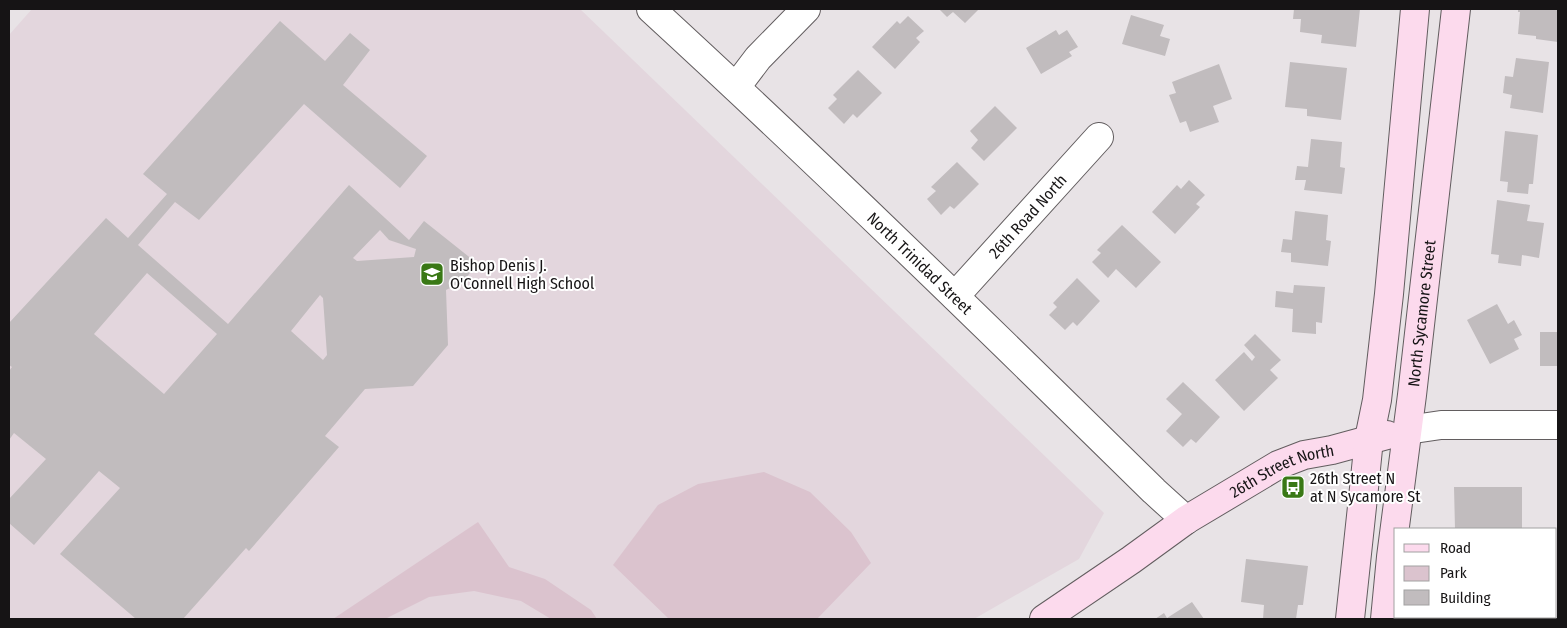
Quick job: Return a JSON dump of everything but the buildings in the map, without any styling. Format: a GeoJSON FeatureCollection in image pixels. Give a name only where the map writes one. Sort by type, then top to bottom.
{"type":"FeatureCollection","features":[{"type":"Feature","properties":{"kind":"main road","name":"North Sycamore Street"},"geometry":{"type":"LineString","coordinates":[[1350,619],[1370,440],[1377,400],[1415,9]]}},
{"type":"Feature","properties":{"kind":"main road","name":"North Sycamore Street"},"geometry":{"type":"LineString","coordinates":[[1394,528],[1456,9]]}},
{"type":"Feature","properties":{"kind":"main road"},"geometry":{"type":"LineString","coordinates":[[1392,256],[1427,260]]}},
{"type":"Feature","properties":{"kind":"main road","name":"26th Street North"},"geometry":{"type":"LineString","coordinates":[[1044,619],[1186,520],[1288,460],[1407,430]]}},
{"type":"Feature","properties":{"kind":"main road","name":"North Sycamore Street"},"geometry":{"type":"LineString","coordinates":[[1385,619],[1394,530]]}},
{"type":"Feature","properties":{"kind":"street","name":"North Trinidad Street"},"geometry":{"type":"LineString","coordinates":[[651,9],[955,296],[1186,520]]}},
{"type":"Feature","properties":{"kind":"street"},"geometry":{"type":"LineString","coordinates":[[736,88],[758,58],[806,9]]}},
{"type":"Feature","properties":{"kind":"street","name":"26th Road North"},"geometry":{"type":"LineString","coordinates":[[955,296],[1099,137]]}},
{"type":"Feature","properties":{"kind":"street","name":"26th Street North"},"geometry":{"type":"LineString","coordinates":[[1407,430],[1442,425],[1558,425]]}},
{"type":"Feature","properties":{"kind":"shaded area","name":"Bishop Denis J. O'Connell High School"},"geometry":{"type":"Polygon","coordinates":[[[32,9],[580,9],[1104,513],[1079,559],[974,619],[9,619],[9,35],[32,9]]]}},
{"type":"Feature","properties":{"kind":"green space"},"geometry":{"type":"Polygon","coordinates":[[[764,472],[810,492],[851,532],[871,563],[817,619],[669,619],[613,565],[658,505],[698,484],[764,472]]]}},
{"type":"Feature","properties":{"kind":"green space"},"geometry":{"type":"Polygon","coordinates":[[[478,522],[509,567],[545,579],[591,610],[597,619],[551,619],[521,601],[474,591],[429,597],[385,619],[333,619],[478,522]]]}},
{"type":"Feature","properties":{"kind":"place","name":"Bishop Denis J. O'Connell High School"},"geometry":{"type":"Point","coordinates":[432,274]}},
{"type":"Feature","properties":{"kind":"place","name":"26th Street N at N Sycamore St"},"geometry":{"type":"Point","coordinates":[1293,487]}}]}
